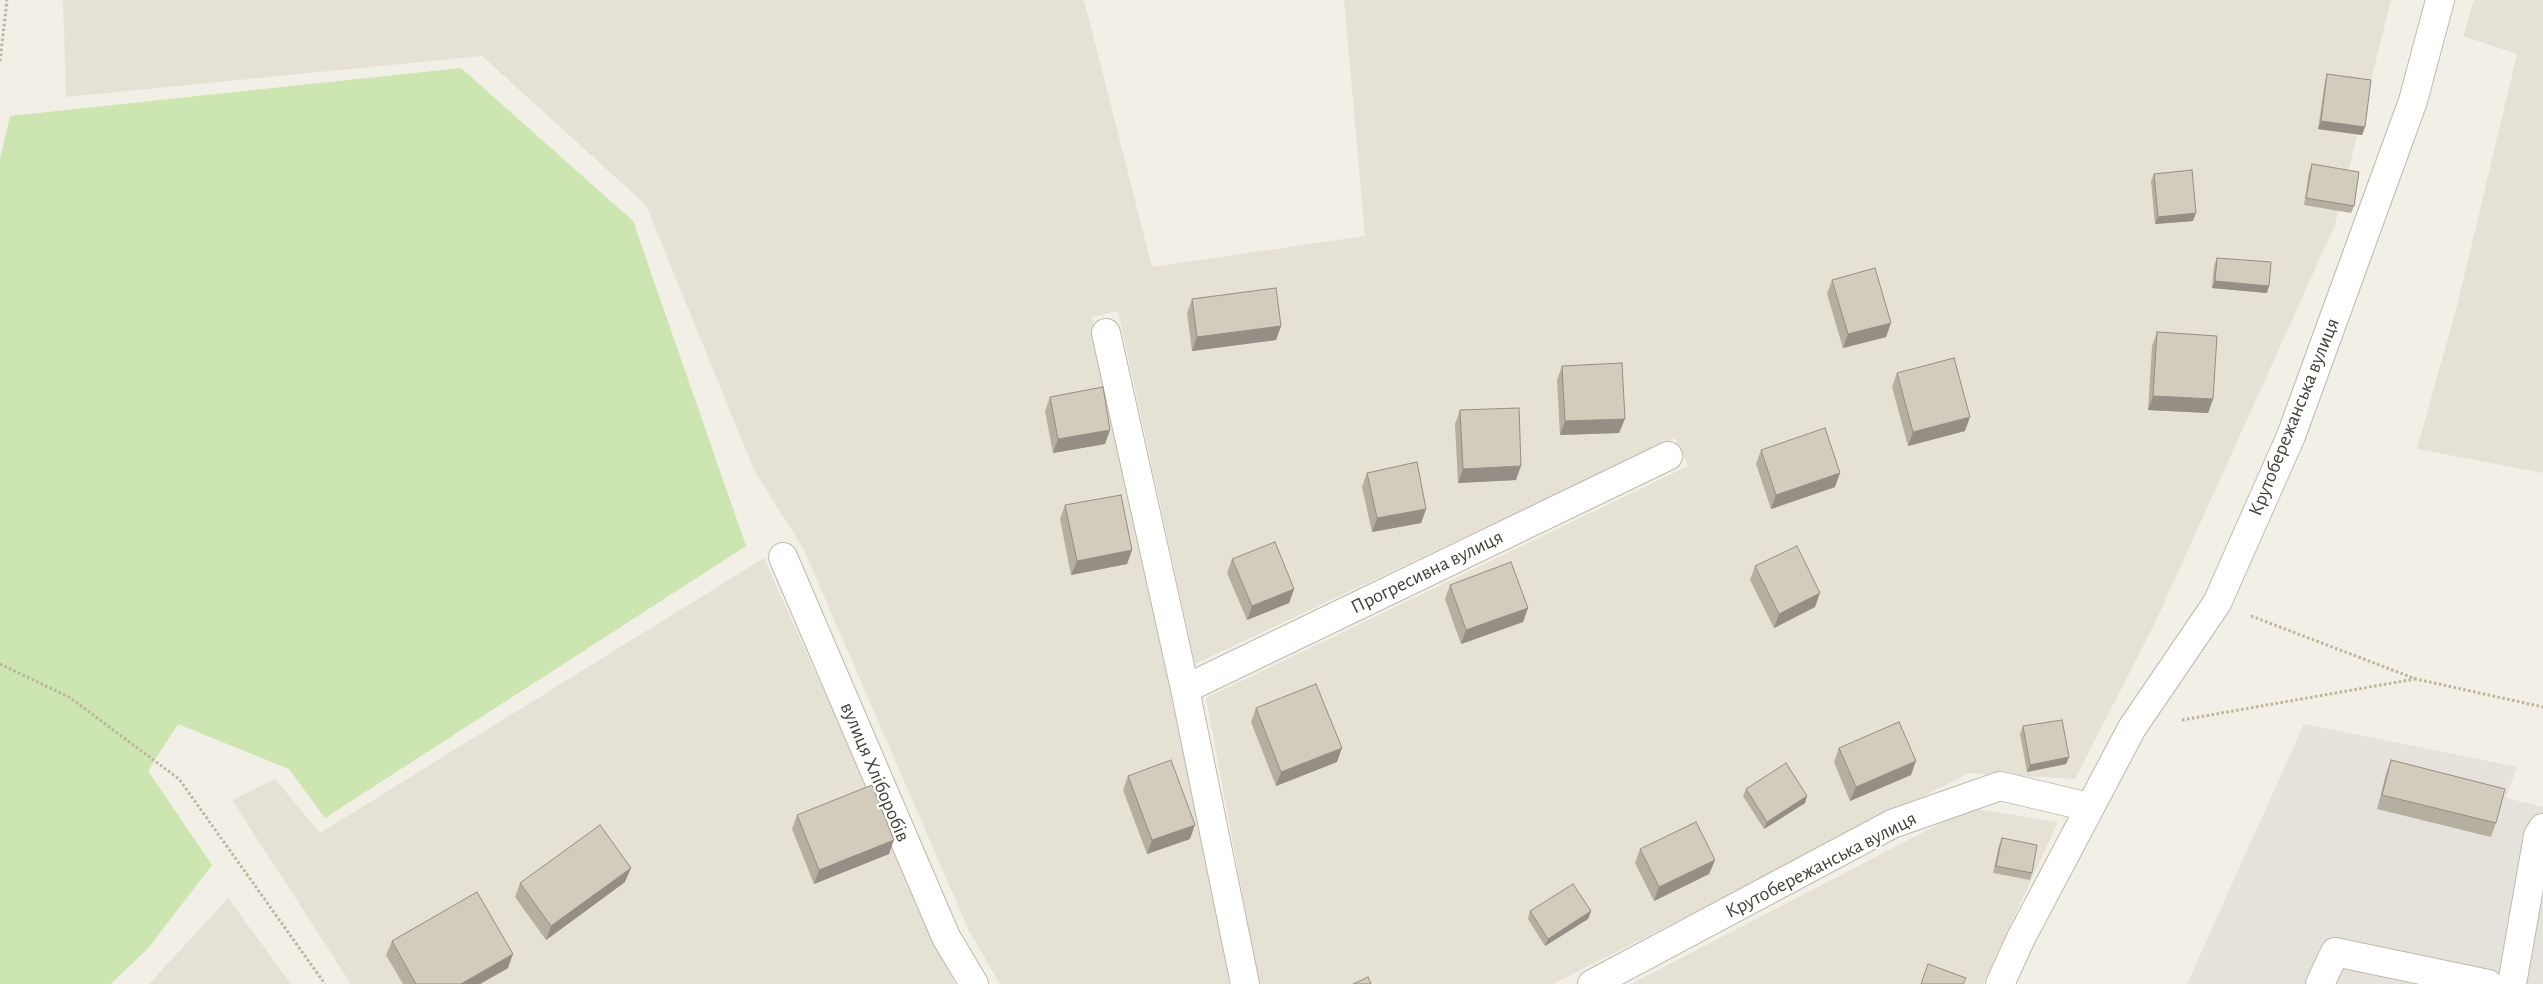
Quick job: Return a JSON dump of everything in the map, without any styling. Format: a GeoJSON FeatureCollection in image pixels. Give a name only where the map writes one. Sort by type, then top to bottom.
{"type":"FeatureCollection","features":[{"type":"Feature","properties":{"kind":"street","name":"Крутобережанська вулиця"},"geometry":{"type":"LineString","coordinates":[[2000,984],[2021,938],[2132,728],[2217,603],[2298,418],[2413,101],[2440,0]]}},
{"type":"Feature","properties":{"kind":"street"},"geometry":{"type":"LineString","coordinates":[[1106,332],[1185,689],[1245,984]]}},
{"type":"Feature","properties":{"kind":"street","name":"Прогресивна вулиця"},"geometry":{"type":"LineString","coordinates":[[1185,689],[1668,456]]}},
{"type":"Feature","properties":{"kind":"street","name":"вулиця Хліборобів"},"geometry":{"type":"LineString","coordinates":[[783,557],[946,937],[974,984]]}},
{"type":"Feature","properties":{"kind":"street","name":"Крутобережанська вулиця"},"geometry":{"type":"LineString","coordinates":[[1592,984],[1892,824],[2000,786],[2089,807]]}},
{"type":"Feature","properties":{"kind":"street"},"geometry":{"type":"LineString","coordinates":[[2512,984],[2538,836],[2543,828]]}},
{"type":"Feature","properties":{"kind":"street"},"geometry":{"type":"LineString","coordinates":[[2320,984],[2335,952],[2488,984]]}},
{"type":"Feature","properties":{"kind":"path"},"geometry":{"type":"LineString","coordinates":[[0,61],[7,0]]}},
{"type":"Feature","properties":{"kind":"path"},"geometry":{"type":"LineString","coordinates":[[2217,603],[2416,679],[2543,707]]}},
{"type":"Feature","properties":{"kind":"path"},"geometry":{"type":"LineString","coordinates":[[0,664],[69,697],[179,779],[326,984]]}},
{"type":"Feature","properties":{"kind":"path"},"geometry":{"type":"LineString","coordinates":[[2132,728],[2416,679]]}},
{"type":"Feature","properties":{"kind":"shaded area"},"geometry":{"type":"Polygon","coordinates":[[[63,0],[1084,0],[1152,267],[1365,236],[1344,0],[2391,0],[2335,225],[2155,623],[2075,779],[1969,773],[1553,984],[1259,984],[1206,698],[1688,466],[1675,438],[1195,664],[1118,311],[1092,317],[1233,984],[1000,984],[969,931],[804,550],[754,470],[646,205],[482,56],[66,97],[63,0]]]}},
{"type":"Feature","properties":{"kind":"shaded area"},"geometry":{"type":"Polygon","coordinates":[[[2474,0],[2543,0],[2543,473],[2417,449],[2458,302],[2517,54],[2463,36],[2474,0]]]}},
{"type":"Feature","properties":{"kind":"shaded area"},"geometry":{"type":"Polygon","coordinates":[[[764,558],[955,984],[351,984],[232,800],[275,779],[320,833],[764,558]]]}},
{"type":"Feature","properties":{"kind":"shaded area"},"geometry":{"type":"Polygon","coordinates":[[[2304,724],[2517,767],[2506,798],[2543,807],[2543,984],[2187,984],[2304,724]]]}},
{"type":"Feature","properties":{"kind":"shaded area"},"geometry":{"type":"Polygon","coordinates":[[[1970,808],[2058,822],[1983,984],[1631,984],[1970,808]]]}},
{"type":"Feature","properties":{"kind":"shaded area"},"geometry":{"type":"Polygon","coordinates":[[[228,898],[291,984],[149,984],[228,898]]]}},
{"type":"Feature","properties":{"kind":"green space"},"geometry":{"type":"Polygon","coordinates":[[[461,68],[633,221],[746,546],[325,818],[289,769],[178,724],[148,771],[212,865],[149,947],[111,984],[0,984],[0,160],[10,116],[461,68]]]}},
{"type":"Feature","properties":{"kind":"building"},"geometry":{"type":"Polygon","coordinates":[[[2327,74],[2371,80],[2365,127],[2321,121],[2327,74]]]}},
{"type":"Feature","properties":{"kind":"building"},"geometry":{"type":"Polygon","coordinates":[[[2312,164],[2359,172],[2354,206],[2306,198],[2312,164]]]}},
{"type":"Feature","properties":{"kind":"building"},"geometry":{"type":"Polygon","coordinates":[[[2192,170],[2196,213],[2158,217],[2154,174],[2192,170]]]}},
{"type":"Feature","properties":{"kind":"building"},"geometry":{"type":"Polygon","coordinates":[[[2217,258],[2271,262],[2269,286],[2215,281],[2217,258]]]}},
{"type":"Feature","properties":{"kind":"building"},"geometry":{"type":"Polygon","coordinates":[[[1875,268],[1891,323],[1848,334],[1832,280],[1875,268]]]}},
{"type":"Feature","properties":{"kind":"building"},"geometry":{"type":"Polygon","coordinates":[[[1276,288],[1281,326],[1197,337],[1192,299],[1276,288]]]}},
{"type":"Feature","properties":{"kind":"building"},"geometry":{"type":"Polygon","coordinates":[[[2157,332],[2217,336],[2213,399],[2153,396],[2157,332]]]}},
{"type":"Feature","properties":{"kind":"building"},"geometry":{"type":"Polygon","coordinates":[[[1954,358],[1970,417],[1913,432],[1897,373],[1954,358]]]}},
{"type":"Feature","properties":{"kind":"building"},"geometry":{"type":"Polygon","coordinates":[[[1622,363],[1625,419],[1565,421],[1562,366],[1622,363]]]}},
{"type":"Feature","properties":{"kind":"building"},"geometry":{"type":"Polygon","coordinates":[[[1103,387],[1110,430],[1058,439],[1050,397],[1103,387]]]}},
{"type":"Feature","properties":{"kind":"building"},"geometry":{"type":"Polygon","coordinates":[[[1519,408],[1521,466],[1463,469],[1460,410],[1519,408]]]}},
{"type":"Feature","properties":{"kind":"building"},"geometry":{"type":"Polygon","coordinates":[[[1825,428],[1840,473],[1776,495],[1761,450],[1825,428]]]}},
{"type":"Feature","properties":{"kind":"building"},"geometry":{"type":"Polygon","coordinates":[[[1417,462],[1426,509],[1377,518],[1367,473],[1417,462]]]}},
{"type":"Feature","properties":{"kind":"building"},"geometry":{"type":"Polygon","coordinates":[[[1121,495],[1132,550],[1077,561],[1065,505],[1121,495]]]}},
{"type":"Feature","properties":{"kind":"building"},"geometry":{"type":"Polygon","coordinates":[[[1275,542],[1294,589],[1252,606],[1232,559],[1275,542]]]}},
{"type":"Feature","properties":{"kind":"building"},"geometry":{"type":"Polygon","coordinates":[[[1797,546],[1820,593],[1779,614],[1755,566],[1797,546]]]}},
{"type":"Feature","properties":{"kind":"building"},"geometry":{"type":"Polygon","coordinates":[[[1511,562],[1528,608],[1466,630],[1450,585],[1511,562]]]}},
{"type":"Feature","properties":{"kind":"building"},"geometry":{"type":"Polygon","coordinates":[[[1316,684],[1342,748],[1281,772],[1256,708],[1316,684]]]}},
{"type":"Feature","properties":{"kind":"building"},"geometry":{"type":"Polygon","coordinates":[[[2062,720],[2069,757],[2030,765],[2023,726],[2062,720]]]}},
{"type":"Feature","properties":{"kind":"building"},"geometry":{"type":"Polygon","coordinates":[[[1899,722],[1916,761],[1856,787],[1839,748],[1899,722]]]}},
{"type":"Feature","properties":{"kind":"building"},"geometry":{"type":"Polygon","coordinates":[[[1171,760],[1195,825],[1152,840],[1128,776],[1171,760]]]}},
{"type":"Feature","properties":{"kind":"building"},"geometry":{"type":"Polygon","coordinates":[[[2391,760],[2505,789],[2496,823],[2382,795],[2391,760]]]}},
{"type":"Feature","properties":{"kind":"building"},"geometry":{"type":"Polygon","coordinates":[[[1786,763],[1807,796],[1767,822],[1746,789],[1786,763]]]}},
{"type":"Feature","properties":{"kind":"building"},"geometry":{"type":"Polygon","coordinates":[[[872,785],[894,840],[819,870],[797,815],[872,785]]]}},
{"type":"Feature","properties":{"kind":"building"},"geometry":{"type":"Polygon","coordinates":[[[1696,822],[1715,860],[1659,887],[1640,849],[1696,822]]]}},
{"type":"Feature","properties":{"kind":"building"},"geometry":{"type":"Polygon","coordinates":[[[600,825],[631,868],[551,926],[520,883],[600,825]]]}},
{"type":"Feature","properties":{"kind":"building"},"geometry":{"type":"Polygon","coordinates":[[[2002,838],[2037,845],[2032,873],[1996,866],[2002,838]]]}},
{"type":"Feature","properties":{"kind":"building"},"geometry":{"type":"Polygon","coordinates":[[[1573,884],[1591,911],[1548,939],[1530,911],[1573,884]]]}},
{"type":"Feature","properties":{"kind":"building"},"geometry":{"type":"Polygon","coordinates":[[[477,892],[513,954],[461,984],[416,984],[392,941],[477,892]]]}},
{"type":"Feature","properties":{"kind":"building"},"geometry":{"type":"Polygon","coordinates":[[[1928,964],[1966,978],[1963,984],[1921,984],[1928,964]]]}},
{"type":"Feature","properties":{"kind":"building"},"geometry":{"type":"Polygon","coordinates":[[[1368,977],[1371,984],[1353,984],[1368,977]]]}}]}
